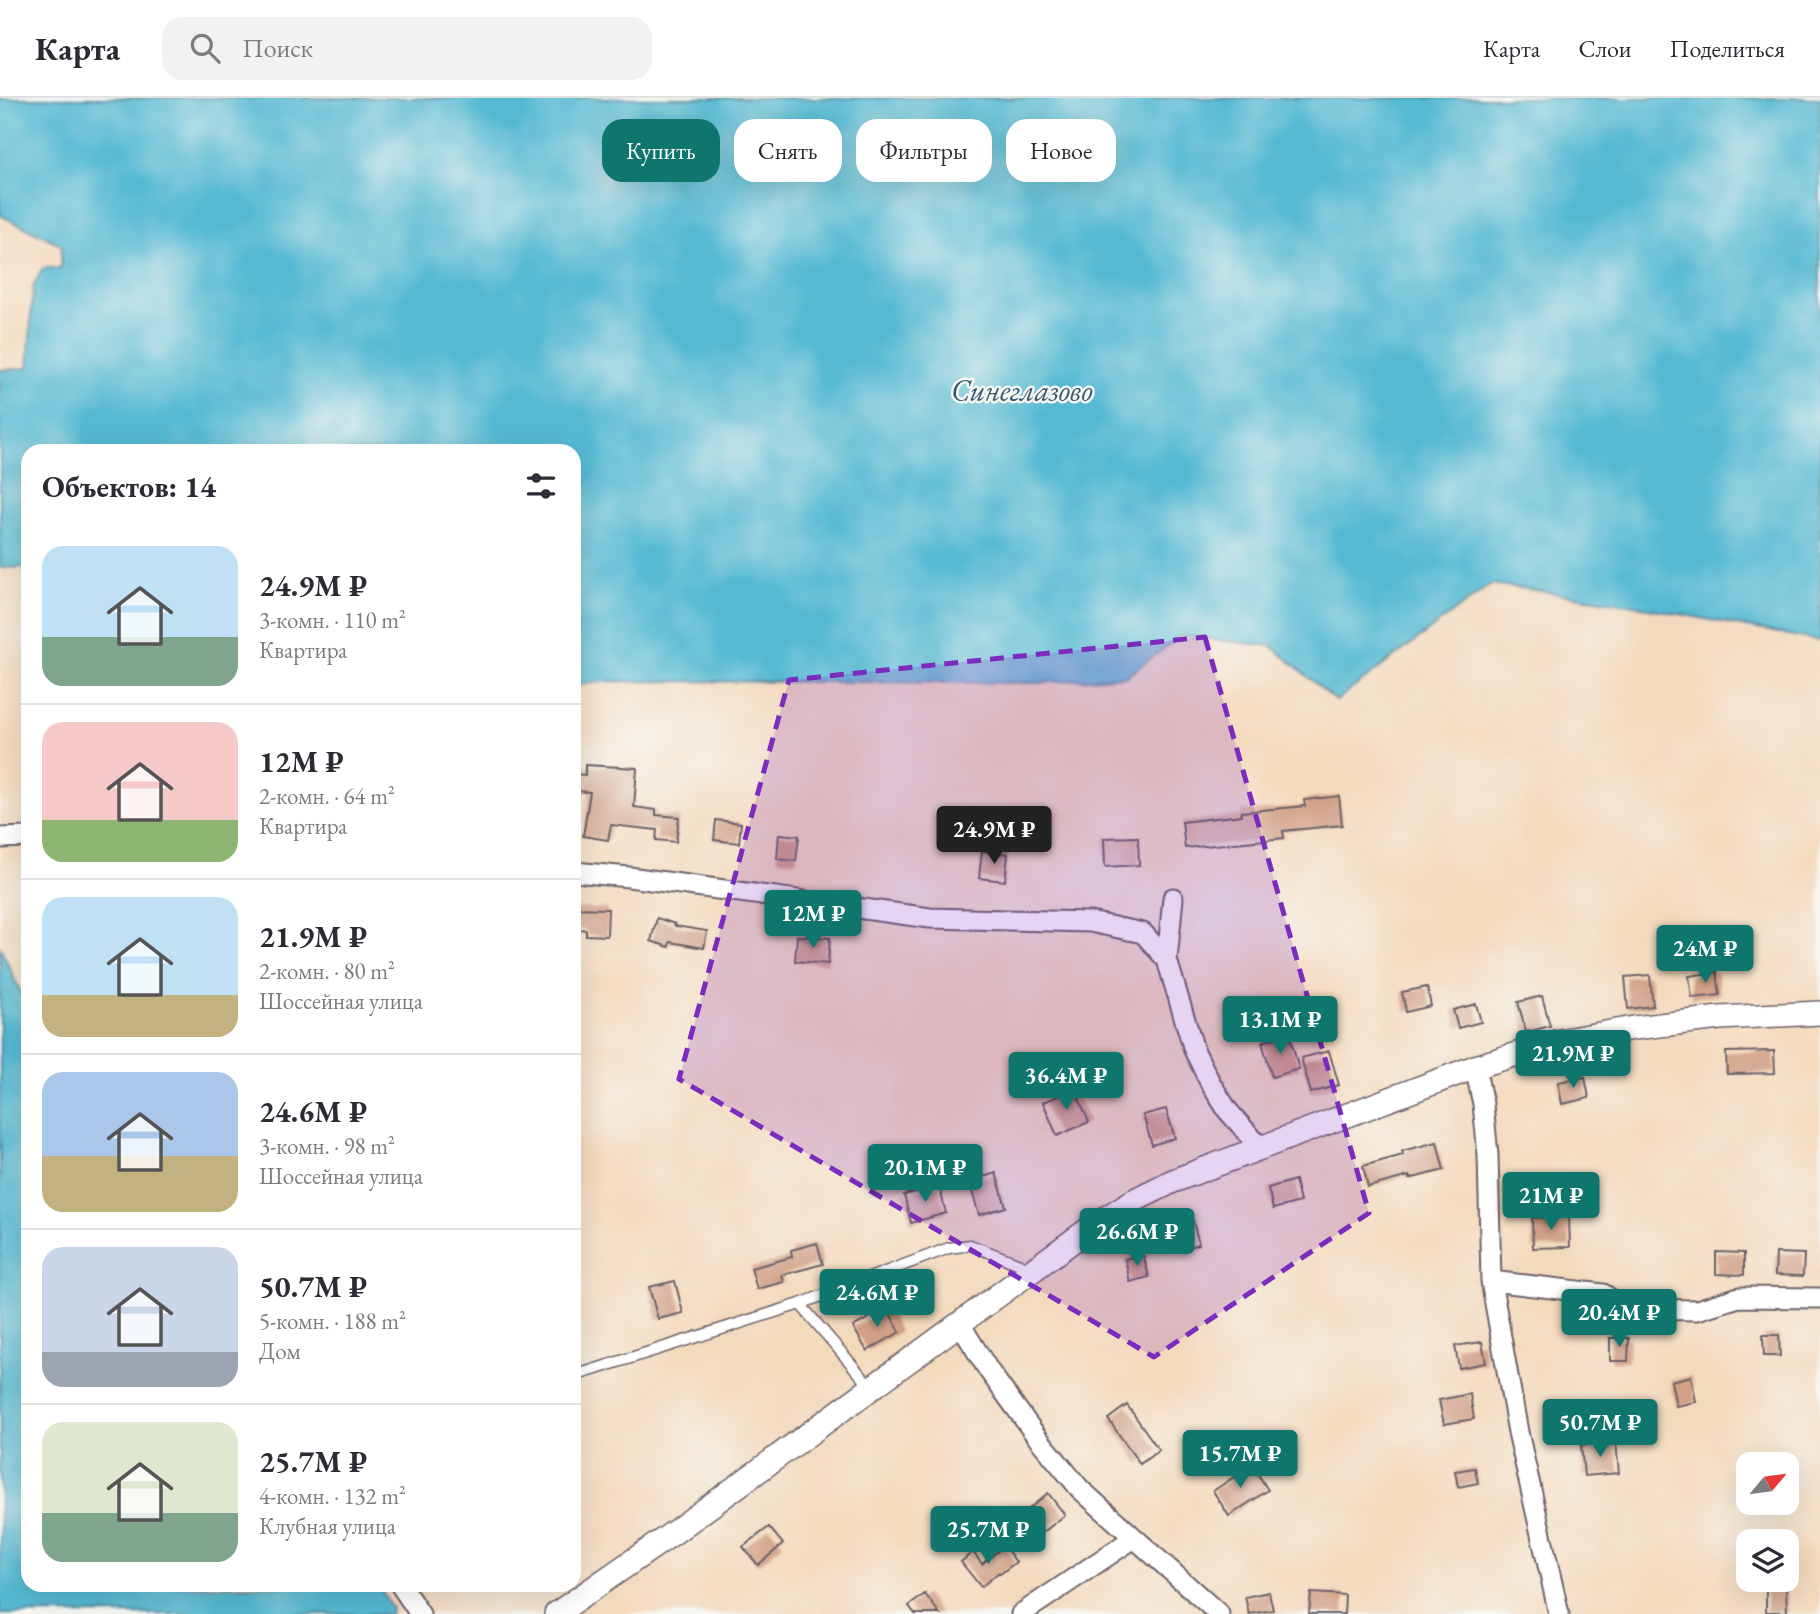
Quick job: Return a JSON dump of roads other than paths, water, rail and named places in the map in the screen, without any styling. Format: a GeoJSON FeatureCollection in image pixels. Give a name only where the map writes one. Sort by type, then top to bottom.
{"type":"FeatureCollection","features":[{"type":"Feature","properties":{"kind":"street"},"geometry":{"type":"LineString","coordinates":[[0,838],[21,837]]}},
{"type":"Feature","properties":{"kind":"street"},"geometry":{"type":"LineString","coordinates":[[581,873],[930,918],[1090,922],[1143,933],[1167,960]]}},
{"type":"Feature","properties":{"kind":"street"},"geometry":{"type":"LineString","coordinates":[[1173,898],[1167,960],[1194,1050],[1228,1111],[1261,1148]]}},
{"type":"Feature","properties":{"kind":"street"},"geometry":{"type":"LineString","coordinates":[[556,1614],[676,1531],[1093,1226],[1173,1181],[1475,1067],[1559,1041],[1633,1028],[1720,1018],[1820,1013]]}},
{"type":"Feature","properties":{"kind":"street"},"geometry":{"type":"LineString","coordinates":[[1475,1067],[1483,1104],[1488,1155],[1491,1281],[1518,1432],[1559,1614]]}},
{"type":"Feature","properties":{"kind":"street"},"geometry":{"type":"LineString","coordinates":[[1491,1281],[1604,1294],[1626,1309],[1697,1310],[1739,1297],[1820,1298]]}},
{"type":"Feature","properties":{"kind":"street"},"geometry":{"type":"LineString","coordinates":[[960,1325],[989,1371],[1037,1437],[1080,1489],[1219,1614]]}},
{"type":"Feature","properties":{"kind":"street"},"geometry":{"type":"LineString","coordinates":[[1021,1614],[1134,1538]]}},
{"type":"Feature","properties":{"kind":"street"},"geometry":{"type":"LineString","coordinates":[[405,1592],[420,1614]]}},
{"type":"Feature","properties":{"kind":"lane"},"geometry":{"type":"LineString","coordinates":[[581,1374],[800,1304],[948,1248],[970,1245],[1033,1269]]}},
{"type":"Feature","properties":{"kind":"lane"},"geometry":{"type":"LineString","coordinates":[[800,1304],[871,1387]]}},
{"type":"Feature","properties":{"kind":"water","name":"Синеглазово"},"geometry":{"type":"Polygon","coordinates":[[[0,98],[1820,98],[1820,641],[1622,603],[1491,584],[1336,701],[1272,646],[1181,636],[1127,676],[1039,683],[611,681],[581,684],[581,444],[21,444],[21,567],[0,568],[0,370],[28,368],[33,287],[43,268],[60,268],[62,245],[0,215],[0,98]]]}},
{"type":"Feature","properties":{"kind":"water"},"geometry":{"type":"Polygon","coordinates":[[[0,946],[21,993],[21,1592],[382,1592],[392,1609],[390,1614],[0,1614],[0,946]]]}}]}
